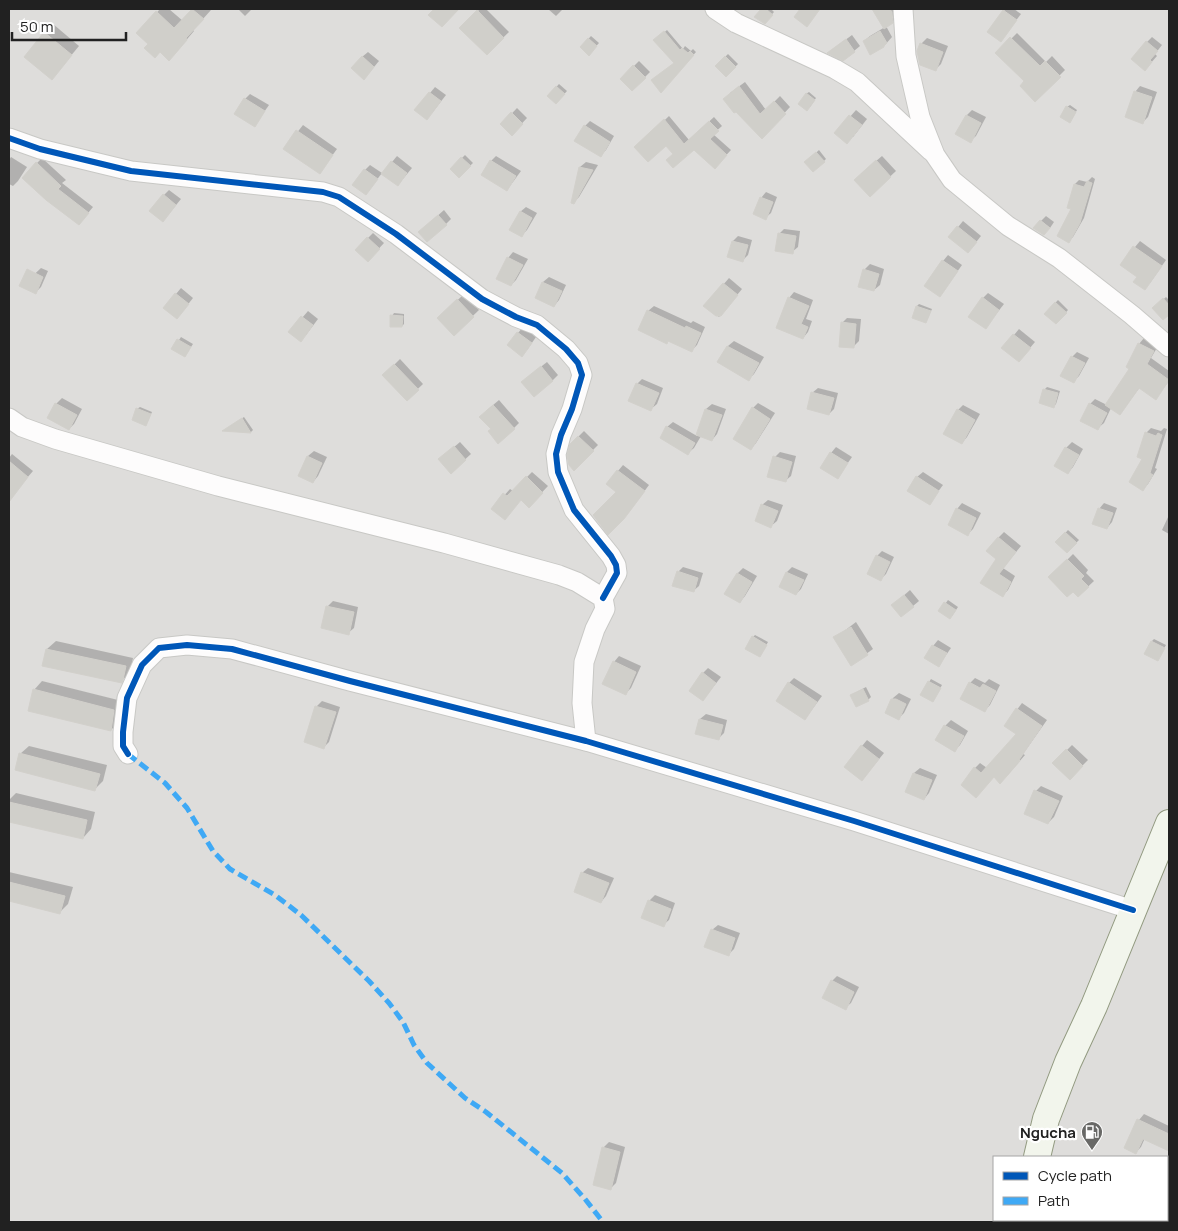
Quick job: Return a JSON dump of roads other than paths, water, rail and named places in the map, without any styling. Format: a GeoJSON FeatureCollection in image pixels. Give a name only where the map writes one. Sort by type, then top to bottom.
{"type":"FeatureCollection","features":[{"type":"Feature","properties":{"kind":"main road"},"geometry":{"type":"LineString","coordinates":[[1037,1156],[1046,1119],[1169,823]]}},
{"type":"Feature","properties":{"kind":"street"},"geometry":{"type":"LineString","coordinates":[[715,9],[736,23],[835,69],[857,82],[935,155]]}},
{"type":"Feature","properties":{"kind":"street"},"geometry":{"type":"LineString","coordinates":[[903,9],[906,56],[920,117],[935,155],[952,180],[1008,226],[1059,258],[1132,315],[1169,347]]}},
{"type":"Feature","properties":{"kind":"street"},"geometry":{"type":"LineString","coordinates":[[9,138],[40,149],[130,172],[323,192],[339,197],[396,234],[482,299],[516,317],[537,325],[566,349],[578,363],[582,374],[572,409],[560,435],[556,454],[558,472],[574,510],[611,556],[616,565],[617,573],[603,598],[605,609],[595,629],[584,662],[582,703],[586,741]]}},
{"type":"Feature","properties":{"kind":"street"},"geometry":{"type":"LineString","coordinates":[[9,418],[22,426],[55,439],[218,486],[444,543],[559,575],[577,582],[603,598]]}},
{"type":"Feature","properties":{"kind":"street"},"geometry":{"type":"LineString","coordinates":[[128,754],[123,746],[128,698],[142,665],[159,648],[187,645],[232,649],[586,741],[854,821],[1133,910]]}},
{"type":"Feature","properties":{"kind":"place","name":"Ngucha"},"geometry":{"type":"Point","coordinates":[1092,1151]}}]}
